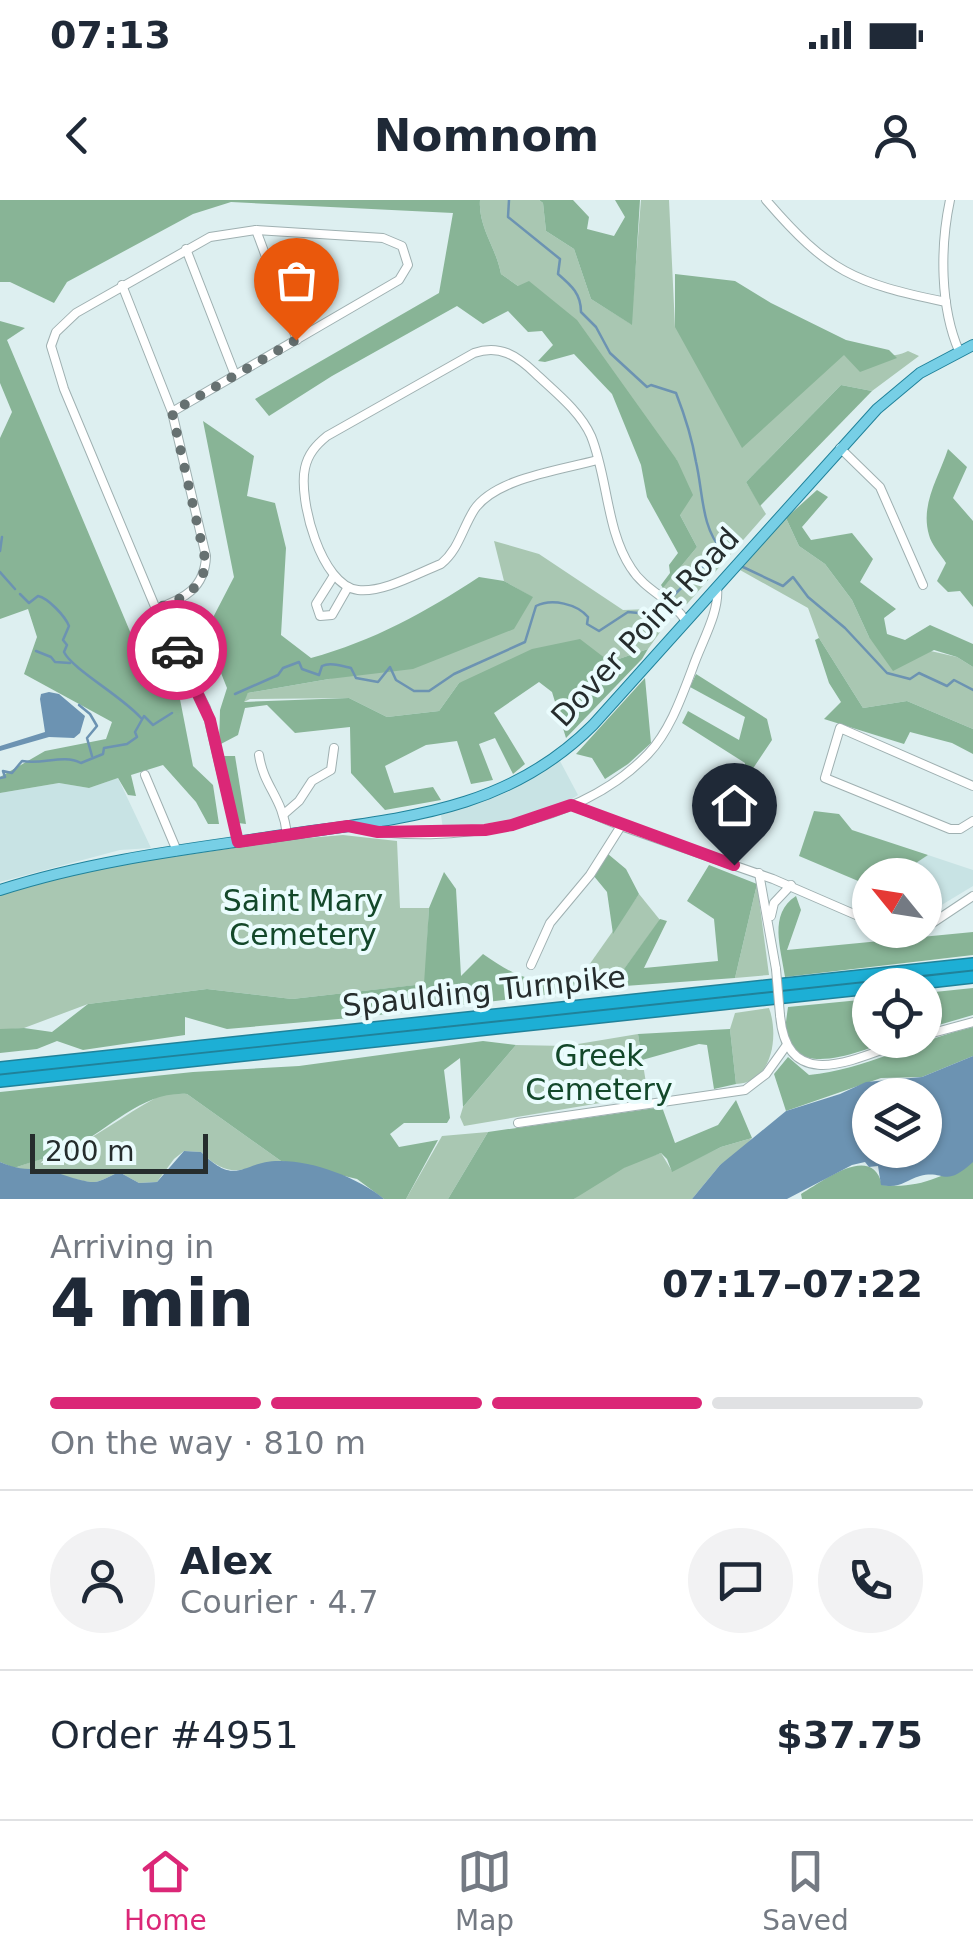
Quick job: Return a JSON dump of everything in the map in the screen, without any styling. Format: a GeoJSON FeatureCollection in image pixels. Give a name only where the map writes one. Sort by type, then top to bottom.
{"type":"FeatureCollection","features":[{"type":"Feature","properties":{"kind":"highway","name":"Spaulding Turnpike"},"geometry":{"type":"LineString","coordinates":[[0,1068],[973,964]]}},
{"type":"Feature","properties":{"kind":"highway"},"geometry":{"type":"LineString","coordinates":[[942,980],[973,977]]}},
{"type":"Feature","properties":{"kind":"highway","name":"Spaulding Turnpike"},"geometry":{"type":"LineString","coordinates":[[0,1082],[852,990]]}},
{"type":"Feature","properties":{"kind":"main road","name":"Dover Point Road"},"geometry":{"type":"LineString","coordinates":[[0,890],[84,866],[457,806],[529,776],[580,737],[897,390],[973,344]]}},
{"type":"Feature","properties":{"kind":"street"},"geometry":{"type":"LineString","coordinates":[[766,200],[800,238],[832,265],[870,284],[946,302]]}},
{"type":"Feature","properties":{"kind":"street"},"geometry":{"type":"LineString","coordinates":[[950,200],[946,302],[949,326],[959,351]]}},
{"type":"Feature","properties":{"kind":"street"},"geometry":{"type":"LineString","coordinates":[[256,230],[296,340]]}},
{"type":"Feature","properties":{"kind":"street"},"geometry":{"type":"LineString","coordinates":[[172,412],[399,280],[408,265],[406,252],[390,240],[256,230],[222,234],[122,285],[65,322],[56,332],[50,350],[156,608],[206,708],[238,842]]}},
{"type":"Feature","properties":{"kind":"street"},"geometry":{"type":"LineString","coordinates":[[186,250],[235,375]]}},
{"type":"Feature","properties":{"kind":"street"},"geometry":{"type":"LineString","coordinates":[[122,285],[172,412],[206,563],[194,590],[180,600],[156,608]]}},
{"type":"Feature","properties":{"kind":"street"},"geometry":{"type":"LineString","coordinates":[[598,460],[494,492],[474,510],[451,556],[441,564],[362,590],[348,587],[334,577],[320,553],[305,490],[304,470],[312,451],[327,436],[474,354],[502,350],[520,359],[584,424],[598,460],[626,560],[670,611],[686,621]]}},
{"type":"Feature","properties":{"kind":"street"},"geometry":{"type":"LineString","coordinates":[[840,448],[880,488],[923,585]]}},
{"type":"Feature","properties":{"kind":"street"},"geometry":{"type":"LineString","coordinates":[[334,577],[316,604],[320,616],[332,615],[348,587]]}},
{"type":"Feature","properties":{"kind":"street"},"geometry":{"type":"LineString","coordinates":[[348,826],[378,832],[485,830],[512,825],[571,805],[628,770],[655,746],[681,697],[713,613],[718,596],[716,587]]}},
{"type":"Feature","properties":{"kind":"street"},"geometry":{"type":"LineString","coordinates":[[973,786],[840,728],[824,778],[950,829],[960,829],[973,821]]}},
{"type":"Feature","properties":{"kind":"street"},"geometry":{"type":"LineString","coordinates":[[284,814],[299,801],[309,784],[331,770],[334,748]]}},
{"type":"Feature","properties":{"kind":"street"},"geometry":{"type":"LineString","coordinates":[[259,754],[264,780],[281,802],[286,834]]}},
{"type":"Feature","properties":{"kind":"street"},"geometry":{"type":"LineString","coordinates":[[145,775],[177,851]]}},
{"type":"Feature","properties":{"kind":"street"},"geometry":{"type":"LineString","coordinates":[[571,805],[790,885],[852,912]]}},
{"type":"Feature","properties":{"kind":"street"},"geometry":{"type":"LineString","coordinates":[[605,820],[612,837]]}},
{"type":"Feature","properties":{"kind":"street"},"geometry":{"type":"LineString","coordinates":[[531,964],[550,923],[590,875],[621,826]]}},
{"type":"Feature","properties":{"kind":"street"},"geometry":{"type":"LineString","coordinates":[[759,874],[770,920],[786,1046],[803,1061],[827,1066],[853,1058]]}},
{"type":"Feature","properties":{"kind":"street"},"geometry":{"type":"LineString","coordinates":[[770,920],[774,903],[790,885]]}},
{"type":"Feature","properties":{"kind":"street"},"geometry":{"type":"LineString","coordinates":[[942,917],[973,896]]}},
{"type":"Feature","properties":{"kind":"street"},"geometry":{"type":"LineString","coordinates":[[942,1030],[973,1022]]}},
{"type":"Feature","properties":{"kind":"street"},"geometry":{"type":"LineString","coordinates":[[518,1123],[745,1090],[766,1074],[786,1046]]}},
{"type":"Feature","properties":{"kind":"shaded area"},"geometry":{"type":"Polygon","coordinates":[[[560,761],[578,795],[558,808],[514,820],[443,829],[441,815],[508,792],[560,761]]]}},
{"type":"Feature","properties":{"kind":"shaded area"},"geometry":{"type":"Polygon","coordinates":[[[118,778],[151,848],[120,850],[0,882],[0,793],[59,783],[89,788],[118,778]]]}},
{"type":"Feature","properties":{"kind":"shaded area"},"geometry":{"type":"Polygon","coordinates":[[[942,860],[973,870],[973,886],[942,905],[942,860]]]}},
{"type":"Feature","properties":{"kind":"green space"},"geometry":{"type":"Polygon","coordinates":[[[0,200],[480,200],[482,219],[501,274],[518,286],[529,281],[577,320],[677,460],[693,495],[680,515],[697,547],[663,588],[669,565],[678,553],[647,497],[641,465],[612,394],[574,354],[538,361],[553,345],[542,331],[528,332],[508,311],[483,324],[457,306],[269,416],[255,399],[439,293],[453,213],[231,202],[193,214],[67,282],[54,303],[10,282],[0,282],[0,200]]]}},
{"type":"Feature","properties":{"kind":"green space"},"geometry":{"type":"Polygon","coordinates":[[[480,200],[543,203],[546,231],[574,249],[591,299],[631,324],[641,200],[669,200],[675,327],[832,354],[891,356],[908,351],[919,356],[872,391],[841,385],[746,482],[766,514],[687,604],[679,605],[661,590],[697,547],[680,515],[677,460],[518,286],[501,274],[482,219],[480,200]]]}},
{"type":"Feature","properties":{"kind":"green space"},"geometry":{"type":"Polygon","coordinates":[[[539,200],[573,200],[589,217],[587,229],[614,236],[625,217],[615,200],[640,200],[632,325],[591,299],[574,249],[546,231],[543,203],[539,200]]]}},
{"type":"Feature","properties":{"kind":"green space"},"geometry":{"type":"Polygon","coordinates":[[[675,274],[735,281],[846,340],[889,350],[897,358],[860,372],[844,355],[742,448],[675,327],[675,274]]]}},
{"type":"Feature","properties":{"kind":"green space"},"geometry":{"type":"Polygon","coordinates":[[[0,321],[25,328],[7,340],[145,667],[178,689],[193,766],[213,785],[219,824],[208,824],[196,802],[163,765],[131,775],[136,796],[128,795],[118,778],[89,788],[59,783],[0,793],[0,777],[45,751],[106,739],[112,722],[24,674],[37,637],[28,609],[0,619],[0,438],[12,412],[0,383],[0,321]]]}},
{"type":"Feature","properties":{"kind":"green space"},"geometry":{"type":"Polygon","coordinates":[[[841,385],[872,391],[760,506],[746,482],[841,385]]]}},
{"type":"Feature","properties":{"kind":"green space"},"geometry":{"type":"Polygon","coordinates":[[[203,421],[254,456],[247,496],[275,503],[286,548],[281,635],[311,658],[398,624],[479,577],[504,581],[533,597],[514,629],[413,669],[248,693],[244,702],[349,698],[387,717],[439,711],[459,683],[532,649],[580,639],[610,662],[648,649],[566,738],[552,692],[539,682],[494,713],[525,764],[513,774],[495,738],[479,744],[493,780],[471,784],[457,741],[426,745],[385,766],[394,793],[433,787],[441,800],[385,810],[351,773],[350,727],[295,733],[267,705],[245,708],[238,735],[219,745],[220,710],[227,688],[205,633],[234,577],[203,421]]]}},
{"type":"Feature","properties":{"kind":"green space"},"geometry":{"type":"Polygon","coordinates":[[[948,449],[967,467],[953,498],[973,521],[973,607],[960,591],[948,592],[937,581],[946,563],[932,542],[927,524],[932,491],[948,449]]]}},
{"type":"Feature","properties":{"kind":"green space"},"geometry":{"type":"Polygon","coordinates":[[[817,490],[828,497],[802,527],[811,540],[852,533],[873,559],[860,582],[896,609],[884,618],[887,634],[905,640],[930,625],[973,644],[973,667],[934,650],[893,671],[869,637],[852,600],[825,564],[799,546],[786,518],[817,490]]]}},
{"type":"Feature","properties":{"kind":"green space"},"geometry":{"type":"Polygon","coordinates":[[[786,518],[799,546],[825,564],[852,600],[869,637],[957,657],[973,667],[973,729],[907,701],[863,708],[819,638],[808,608],[740,570],[786,518]]]}},
{"type":"Feature","properties":{"kind":"green space"},"geometry":{"type":"Polygon","coordinates":[[[494,541],[539,554],[623,610],[649,609],[668,621],[648,649],[610,662],[459,683],[439,711],[387,717],[349,698],[250,699],[242,703],[248,693],[329,679],[532,597],[504,581],[494,541]]]}},
{"type":"Feature","properties":{"kind":"green space"},"geometry":{"type":"Polygon","coordinates":[[[819,638],[863,708],[907,701],[973,729],[973,754],[952,743],[910,732],[904,744],[824,719],[841,702],[829,683],[815,640],[819,638]]]}},
{"type":"Feature","properties":{"kind":"green space"},"geometry":{"type":"Polygon","coordinates":[[[696,674],[767,719],[772,740],[744,782],[745,763],[682,723],[688,711],[739,740],[745,717],[690,687],[696,674]]]}},
{"type":"Feature","properties":{"kind":"green space"},"geometry":{"type":"Polygon","coordinates":[[[645,678],[651,743],[605,779],[592,758],[576,754],[645,678]]]}},
{"type":"Feature","properties":{"kind":"green space"},"geometry":{"type":"Polygon","coordinates":[[[221,756],[235,756],[246,824],[238,823],[221,756]]]}},
{"type":"Feature","properties":{"kind":"green space"},"geometry":{"type":"Polygon","coordinates":[[[814,811],[839,814],[852,830],[928,855],[852,858],[852,878],[799,856],[814,811]]]}},
{"type":"Feature","properties":{"kind":"green space","name":"Saint Mary Cemetery"},"geometry":{"type":"Polygon","coordinates":[[[343,835],[397,841],[400,908],[429,908],[425,984],[292,999],[207,989],[88,1004],[24,1028],[0,1030],[0,894],[94,868],[343,835]]]}},
{"type":"Feature","properties":{"kind":"green space"},"geometry":{"type":"Polygon","coordinates":[[[608,854],[626,869],[639,894],[613,934],[607,892],[593,875],[608,854]]]}},
{"type":"Feature","properties":{"kind":"green space"},"geometry":{"type":"Polygon","coordinates":[[[709,865],[757,884],[735,978],[611,987],[660,919],[667,921],[644,968],[718,961],[714,919],[687,901],[709,865]]]}},
{"type":"Feature","properties":{"kind":"green space"},"geometry":{"type":"Polygon","coordinates":[[[444,872],[456,889],[461,976],[483,954],[528,978],[580,976],[570,992],[227,1029],[185,1017],[185,1035],[83,1050],[57,1041],[37,1049],[0,1053],[0,1029],[52,1032],[88,1004],[207,989],[292,999],[424,984],[429,908],[444,872]]]}},
{"type":"Feature","properties":{"kind":"green space"},"geometry":{"type":"Polygon","coordinates":[[[757,884],[769,975],[735,978],[757,884]]]}},
{"type":"Feature","properties":{"kind":"green space"},"geometry":{"type":"Polygon","coordinates":[[[639,894],[660,920],[611,987],[570,992],[639,894]]]}},
{"type":"Feature","properties":{"kind":"green space"},"geometry":{"type":"Polygon","coordinates":[[[796,896],[801,910],[787,950],[852,944],[852,948],[942,948],[942,935],[973,932],[973,955],[785,977],[779,922],[787,903],[796,896]]]}},
{"type":"Feature","properties":{"kind":"green space"},"geometry":{"type":"Polygon","coordinates":[[[973,988],[973,1015],[942,1024],[942,991],[973,988]]]}},
{"type":"Feature","properties":{"kind":"green space"},"geometry":{"type":"Polygon","coordinates":[[[852,1001],[852,1054],[816,1059],[802,1056],[792,1047],[786,1032],[788,1007],[852,1001]]]}},
{"type":"Feature","properties":{"kind":"green space"},"geometry":{"type":"Polygon","coordinates":[[[769,1008],[773,1031],[770,1056],[758,1076],[736,1084],[730,1029],[735,1013],[769,1008]]]}},
{"type":"Feature","properties":{"kind":"green space"},"geometry":{"type":"Polygon","coordinates":[[[973,1027],[973,1056],[922,1077],[852,1078],[852,1088],[786,1111],[774,1074],[788,1057],[809,1075],[879,1058],[942,1058],[942,1036],[973,1027]]]}},
{"type":"Feature","properties":{"kind":"green space"},"geometry":{"type":"Polygon","coordinates":[[[730,1029],[736,1084],[714,1089],[707,1045],[642,1060],[638,1034],[730,1029]]]}},
{"type":"Feature","properties":{"kind":"green space","name":"Greek Cemetery"},"geometry":{"type":"Polygon","coordinates":[[[638,1034],[648,1095],[464,1126],[460,1117],[463,1107],[516,1045],[566,1046],[638,1034]]]}},
{"type":"Feature","properties":{"kind":"green space"},"geometry":{"type":"Polygon","coordinates":[[[483,1041],[516,1045],[463,1107],[460,1058],[444,1070],[450,1118],[447,1123],[404,1123],[390,1134],[399,1147],[438,1140],[406,1199],[384,1199],[357,1179],[281,1161],[187,1094],[142,1104],[59,1153],[14,1168],[0,1162],[0,1092],[193,1072],[299,1066],[483,1041]]]}},
{"type":"Feature","properties":{"kind":"green space"},"geometry":{"type":"Polygon","coordinates":[[[168,1092],[187,1094],[281,1161],[230,1170],[201,1152],[184,1151],[157,1182],[139,1183],[119,1172],[90,1182],[43,1170],[14,1168],[73,1147],[168,1092]]]}},
{"type":"Feature","properties":{"kind":"green space"},"geometry":{"type":"Polygon","coordinates":[[[736,1100],[752,1138],[721,1147],[672,1172],[661,1153],[624,1168],[574,1199],[448,1199],[488,1132],[662,1107],[675,1143],[718,1125],[736,1100]]]}},
{"type":"Feature","properties":{"kind":"green space"},"geometry":{"type":"Polygon","coordinates":[[[488,1132],[448,1199],[406,1199],[442,1136],[488,1132]]]}},
{"type":"Feature","properties":{"kind":"green space"},"geometry":{"type":"Polygon","coordinates":[[[752,1138],[720,1165],[692,1199],[574,1199],[615,1172],[649,1157],[661,1153],[672,1171],[721,1147],[752,1138]]]}},
{"type":"Feature","properties":{"kind":"green space"},"geometry":{"type":"Polygon","coordinates":[[[973,1158],[973,1199],[802,1199],[801,1194],[852,1168],[870,1168],[877,1173],[882,1185],[907,1185],[941,1176],[973,1158]]]}},
{"type":"Feature","properties":{"kind":"water"},"geometry":{"type":"Polygon","coordinates":[[[41,694],[59,694],[85,716],[80,733],[74,738],[49,737],[0,751],[0,746],[45,732],[40,699],[41,694]]]}},
{"type":"Feature","properties":{"kind":"water"},"geometry":{"type":"Polygon","coordinates":[[[973,1056],[973,1162],[956,1175],[928,1174],[897,1185],[881,1185],[878,1168],[942,1168],[942,1078],[911,1078],[973,1056]]]}},
{"type":"Feature","properties":{"kind":"water"},"geometry":{"type":"Polygon","coordinates":[[[852,1088],[852,1165],[787,1199],[692,1199],[720,1165],[786,1111],[852,1088]]]}},
{"type":"Feature","properties":{"kind":"water"},"geometry":{"type":"Polygon","coordinates":[[[184,1151],[201,1152],[213,1163],[232,1171],[281,1161],[322,1167],[384,1199],[0,1199],[0,1162],[89,1182],[119,1172],[139,1183],[157,1182],[184,1151]]]}},
{"type":"Feature","properties":{"kind":"waterway"},"geometry":{"type":"LineString","coordinates":[[509,200],[508,217],[560,259],[558,274],[575,291],[581,312],[596,327],[610,353],[647,387],[676,393],[692,444],[710,532],[723,551]]}},
{"type":"Feature","properties":{"kind":"waterway"},"geometry":{"type":"LineString","coordinates":[[0,551],[2,537]]}},
{"type":"Feature","properties":{"kind":"waterway"},"geometry":{"type":"LineString","coordinates":[[673,596],[721,549]]}},
{"type":"Feature","properties":{"kind":"waterway"},"geometry":{"type":"LineString","coordinates":[[743,567],[783,586],[793,577],[808,597],[845,628],[887,673],[910,679],[919,673],[947,686],[954,680],[973,690]]}},
{"type":"Feature","properties":{"kind":"waterway"},"geometry":{"type":"LineString","coordinates":[[0,572],[15,589]]}},
{"type":"Feature","properties":{"kind":"waterway"},"geometry":{"type":"LineString","coordinates":[[20,594],[29,603],[38,596],[56,608],[69,626],[63,640],[69,659],[141,718]]}},
{"type":"Feature","properties":{"kind":"waterway"},"geometry":{"type":"LineString","coordinates":[[235,694],[299,662],[302,669],[319,675],[322,666],[329,664],[351,668],[356,678],[378,682],[390,667],[396,680],[414,691],[429,691],[454,674],[525,642],[536,606],[557,603],[577,609],[588,617],[587,624],[599,631],[628,612],[649,614],[655,610]]}},
{"type":"Feature","properties":{"kind":"waterway"},"geometry":{"type":"LineString","coordinates":[[36,651],[55,662],[70,663]]}},
{"type":"Feature","properties":{"kind":"waterway"},"geometry":{"type":"LineString","coordinates":[[79,705],[97,726],[87,738],[92,756]]}},
{"type":"Feature","properties":{"kind":"waterway"},"geometry":{"type":"LineString","coordinates":[[0,778],[5,777],[3,771],[12,773],[22,761],[67,759],[81,763],[103,754],[104,748],[127,744],[137,737],[135,732],[144,716],[153,725],[172,713]]}},
{"type":"Feature","properties":{"kind":"way so far"},"geometry":{"type":"LineString","coordinates":[[177,650],[156,608],[180,600],[194,590],[206,563],[172,412],[296,340]]}},
{"type":"Feature","properties":{"kind":"route"},"geometry":{"type":"LineString","coordinates":[[177,650],[210,720],[238,842],[348,826],[378,832],[485,830],[571,805],[734,865]]}}]}
